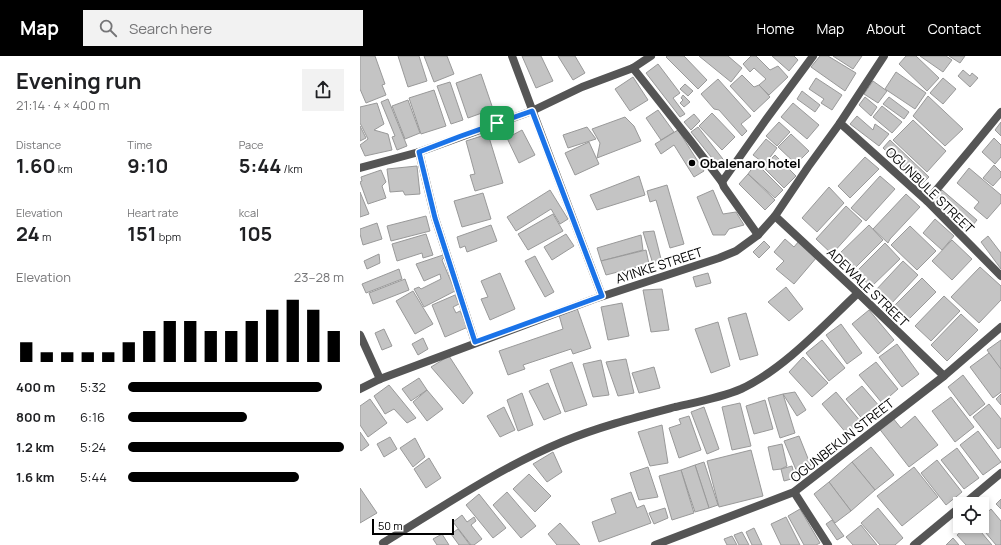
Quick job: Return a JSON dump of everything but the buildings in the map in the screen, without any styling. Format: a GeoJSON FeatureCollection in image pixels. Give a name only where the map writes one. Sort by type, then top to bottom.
{"type":"FeatureCollection","features":[{"type":"Feature","properties":{"kind":"street"},"geometry":{"type":"LineString","coordinates":[[512,56],[602,296]]}},
{"type":"Feature","properties":{"kind":"street"},"geometry":{"type":"LineString","coordinates":[[360,168],[419,152],[532,111],[582,88],[633,68],[651,56]]}},
{"type":"Feature","properties":{"kind":"street"},"geometry":{"type":"LineString","coordinates":[[722,182],[765,120],[813,56]]}},
{"type":"Feature","properties":{"kind":"street","name":"AYINKE STREET"},"geometry":{"type":"LineString","coordinates":[[360,389],[380,379],[475,342],[602,296],[719,258],[736,251],[758,235],[776,216],[884,56]]}},
{"type":"Feature","properties":{"kind":"street"},"geometry":{"type":"LineString","coordinates":[[633,68],[722,182],[758,235]]}},
{"type":"Feature","properties":{"kind":"street"},"geometry":{"type":"LineString","coordinates":[[927,201],[1001,112]]}},
{"type":"Feature","properties":{"kind":"street","name":"OGUNBULE STREET"},"geometry":{"type":"LineString","coordinates":[[840,123],[927,201],[1001,276]]}},
{"type":"Feature","properties":{"kind":"street"},"geometry":{"type":"LineString","coordinates":[[419,152],[435,218],[475,342]]}},
{"type":"Feature","properties":{"kind":"street","name":"ADEWALE STREET"},"geometry":{"type":"LineString","coordinates":[[776,216],[944,376]]}},
{"type":"Feature","properties":{"kind":"street"},"geometry":{"type":"LineString","coordinates":[[383,543],[513,465],[562,442],[633,418],[717,398],[742,388],[772,370],[801,347],[858,293]]}},
{"type":"Feature","properties":{"kind":"street","name":"OGUNBEKUN STREET"},"geometry":{"type":"LineString","coordinates":[[655,545],[794,492],[944,376],[1001,327]]}},
{"type":"Feature","properties":{"kind":"street"},"geometry":{"type":"LineString","coordinates":[[360,335],[380,379]]}},
{"type":"Feature","properties":{"kind":"street"},"geometry":{"type":"LineString","coordinates":[[972,497],[1001,473]]}},
{"type":"Feature","properties":{"kind":"street"},"geometry":{"type":"LineString","coordinates":[[794,492],[828,545]]}},
{"type":"Feature","properties":{"kind":"street"},"geometry":{"type":"LineString","coordinates":[[914,545],[953,513]]}},
{"type":"Feature","properties":{"kind":"place","name":"Obalenaro hotel"},"geometry":{"type":"Point","coordinates":[692,163]}},
{"type":"Feature","properties":{"kind":"route"},"geometry":{"type":"LineString","coordinates":[[532,111],[602,296],[475,342],[435,218],[419,152],[497,123],[532,111]]}}]}
